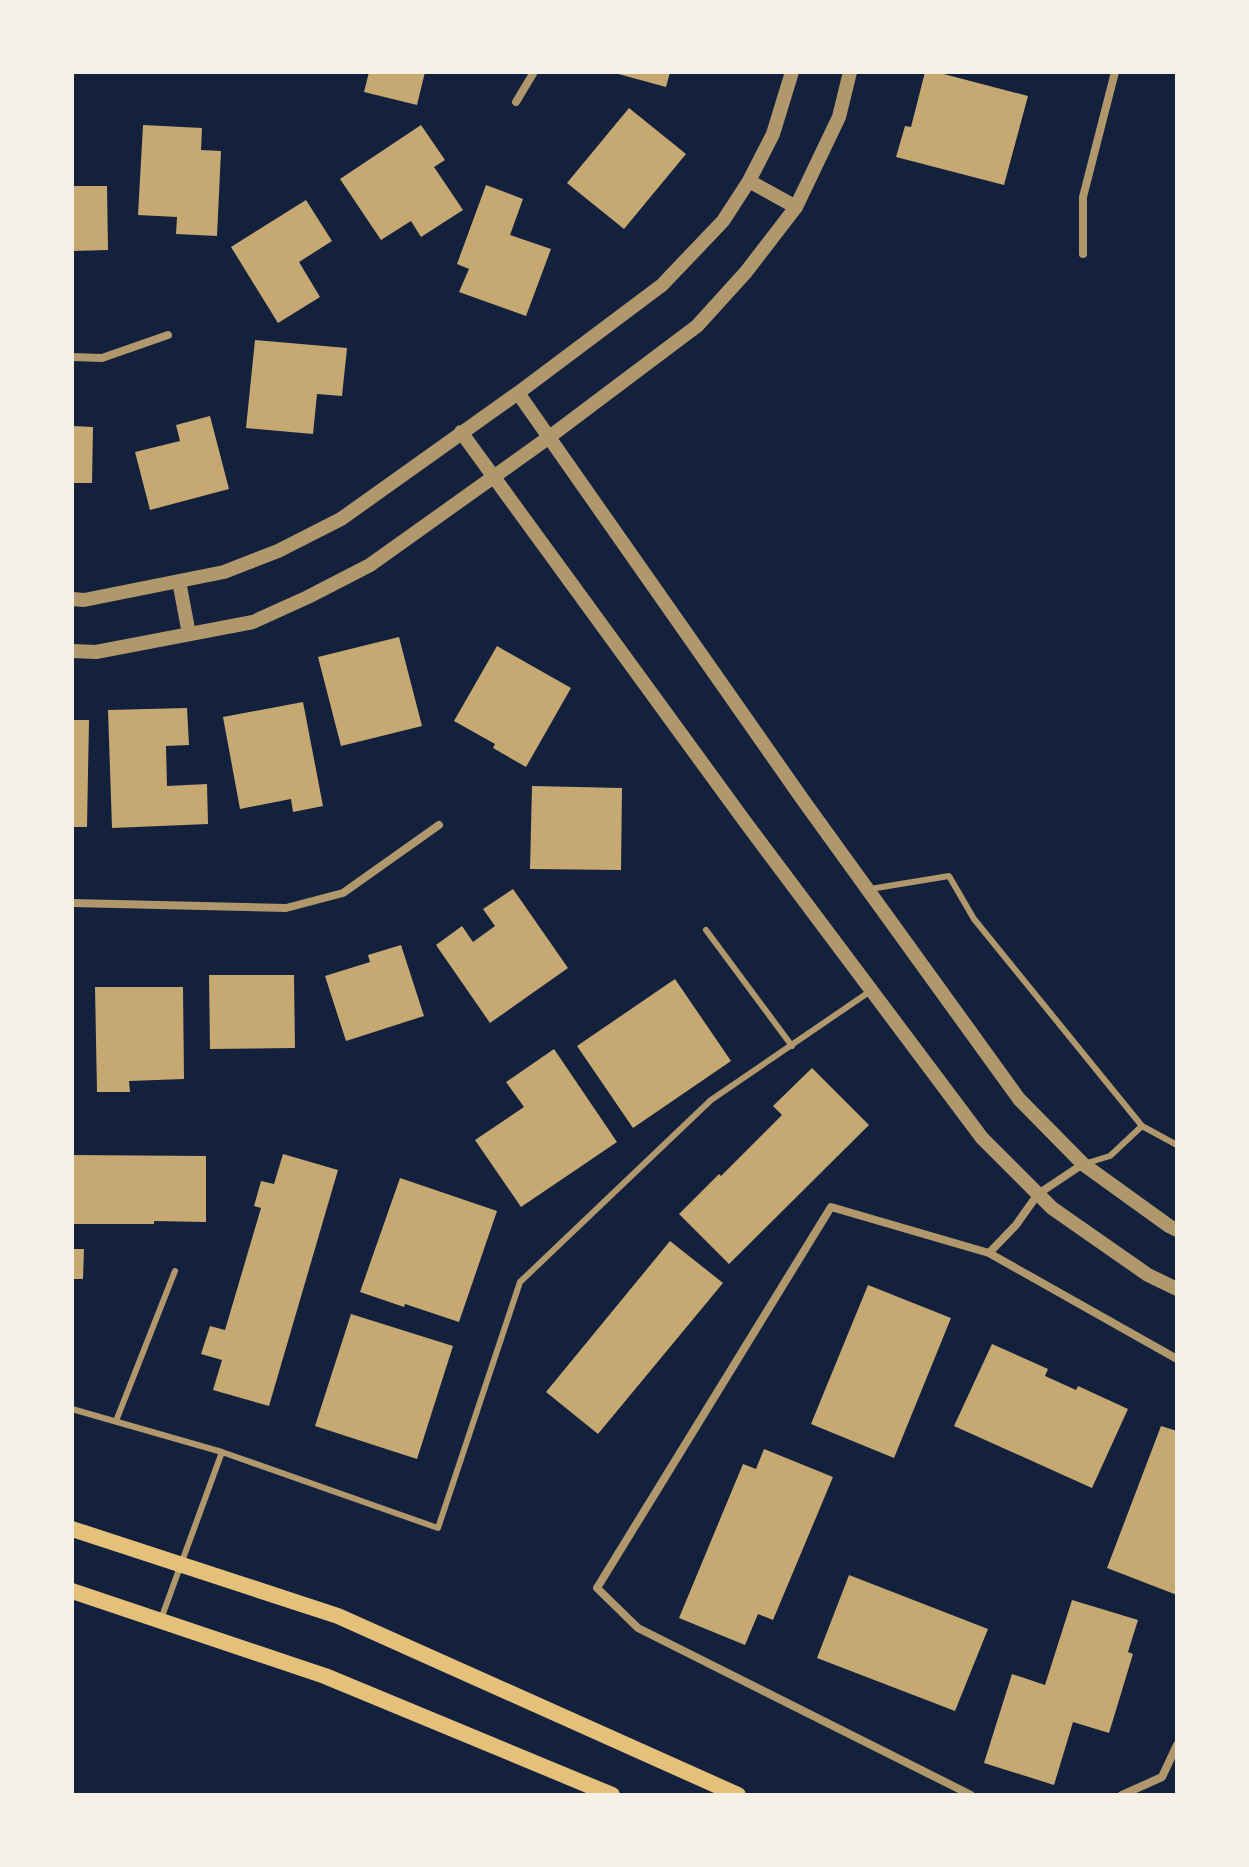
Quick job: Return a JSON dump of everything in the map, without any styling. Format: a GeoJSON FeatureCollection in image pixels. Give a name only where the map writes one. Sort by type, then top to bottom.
{"type":"FeatureCollection","features":[{"type":"Feature","properties":{"kind":"main road"},"geometry":{"type":"LineString","coordinates":[[72,1529],[338,1616],[738,1795]]}},
{"type":"Feature","properties":{"kind":"main road"},"geometry":{"type":"LineString","coordinates":[[72,1591],[325,1676],[612,1795]]}},
{"type":"Feature","properties":{"kind":"street"},"geometry":{"type":"LineString","coordinates":[[516,102],[534,72]]}},
{"type":"Feature","properties":{"kind":"street"},"geometry":{"type":"LineString","coordinates":[[72,599],[84,600],[224,572],[278,551],[341,519],[518,393],[662,285],[723,221],[749,181],[773,134],[792,72]]}},
{"type":"Feature","properties":{"kind":"street"},"geometry":{"type":"LineString","coordinates":[[72,651],[96,652],[253,622],[370,565],[548,438],[697,326],[746,272],[796,207],[839,117],[850,72]]}},
{"type":"Feature","properties":{"kind":"street"},"geometry":{"type":"LineString","coordinates":[[1083,254],[1083,197],[1115,72]]}},
{"type":"Feature","properties":{"kind":"street"},"geometry":{"type":"LineString","coordinates":[[749,181],[796,207]]}},
{"type":"Feature","properties":{"kind":"street"},"geometry":{"type":"LineString","coordinates":[[72,357],[102,358],[168,335]]}},
{"type":"Feature","properties":{"kind":"street"},"geometry":{"type":"LineString","coordinates":[[518,393],[867,889],[1019,1099],[1083,1164],[1177,1230]]}},
{"type":"Feature","properties":{"kind":"street"},"geometry":{"type":"LineString","coordinates":[[461,432],[982,1138],[1052,1208],[1148,1275],[1177,1289]]}},
{"type":"Feature","properties":{"kind":"street"},"geometry":{"type":"LineString","coordinates":[[179,581],[189,634]]}},
{"type":"Feature","properties":{"kind":"street"},"geometry":{"type":"LineString","coordinates":[[72,903],[286,908],[343,893],[439,825]]}},
{"type":"Feature","properties":{"kind":"street"},"geometry":{"type":"LineString","coordinates":[[989,1253],[1016,1225],[1038,1194],[1083,1164]]}},
{"type":"Feature","properties":{"kind":"street"},"geometry":{"type":"LineString","coordinates":[[971,1795],[638,1628],[597,1588],[831,1207],[989,1253],[1177,1359]]}},
{"type":"Feature","properties":{"kind":"street"},"geometry":{"type":"LineString","coordinates":[[1122,1795],[1162,1777],[1177,1745]]}},
{"type":"Feature","properties":{"kind":"lane"},"geometry":{"type":"LineString","coordinates":[[867,889],[949,876],[974,919],[1142,1126],[1177,1145]]}},
{"type":"Feature","properties":{"kind":"lane"},"geometry":{"type":"LineString","coordinates":[[706,930],[792,1046]]}},
{"type":"Feature","properties":{"kind":"lane"},"geometry":{"type":"LineString","coordinates":[[72,1409],[222,1452],[438,1528],[520,1282],[711,1100],[872,990]]}},
{"type":"Feature","properties":{"kind":"lane"},"geometry":{"type":"LineString","coordinates":[[1083,1164],[1110,1156],[1142,1126]]}},
{"type":"Feature","properties":{"kind":"lane"},"geometry":{"type":"LineString","coordinates":[[116,1421],[175,1271]]}},
{"type":"Feature","properties":{"kind":"lane"},"geometry":{"type":"LineString","coordinates":[[161,1621],[222,1452]]}},
{"type":"Feature","properties":{"kind":"building"},"geometry":{"type":"Polygon","coordinates":[[[369,72],[425,72],[417,105],[364,92],[369,72]]]}},
{"type":"Feature","properties":{"kind":"building"},"geometry":{"type":"Polygon","coordinates":[[[611,72],[670,72],[666,87],[611,72]]]}},
{"type":"Feature","properties":{"kind":"building"},"geometry":{"type":"Polygon","coordinates":[[[925,72],[936,72],[1028,96],[1004,185],[896,157],[905,126],[911,127],[925,72]]]}},
{"type":"Feature","properties":{"kind":"building"},"geometry":{"type":"Polygon","coordinates":[[[629,108],[686,154],[624,229],[567,183],[629,108]]]}},
{"type":"Feature","properties":{"kind":"building"},"geometry":{"type":"Polygon","coordinates":[[[143,125],[202,128],[201,150],[221,151],[217,236],[176,234],[177,217],[138,215],[143,125]]]}},
{"type":"Feature","properties":{"kind":"building"},"geometry":{"type":"Polygon","coordinates":[[[421,125],[445,160],[434,167],[463,210],[421,237],[411,221],[381,240],[340,179],[421,125]]]}},
{"type":"Feature","properties":{"kind":"building"},"geometry":{"type":"Polygon","coordinates":[[[486,185],[523,199],[510,235],[551,249],[526,316],[459,292],[469,269],[457,264],[486,185]]]}},
{"type":"Feature","properties":{"kind":"building"},"geometry":{"type":"Polygon","coordinates":[[[72,186],[107,186],[108,250],[72,251],[72,186]]]}},
{"type":"Feature","properties":{"kind":"building"},"geometry":{"type":"Polygon","coordinates":[[[306,200],[332,241],[299,262],[320,297],[278,323],[231,247],[306,200]]]}},
{"type":"Feature","properties":{"kind":"building"},"geometry":{"type":"Polygon","coordinates":[[[255,340],[347,348],[342,396],[317,394],[313,434],[246,428],[255,340]]]}},
{"type":"Feature","properties":{"kind":"building"},"geometry":{"type":"Polygon","coordinates":[[[210,416],[229,489],[150,510],[135,452],[180,441],[176,425],[210,416]]]}},
{"type":"Feature","properties":{"kind":"building"},"geometry":{"type":"Polygon","coordinates":[[[72,426],[93,427],[92,483],[72,483],[72,426]]]}},
{"type":"Feature","properties":{"kind":"building"},"geometry":{"type":"Polygon","coordinates":[[[399,637],[422,726],[341,746],[318,657],[399,637]]]}},
{"type":"Feature","properties":{"kind":"building"},"geometry":{"type":"Polygon","coordinates":[[[497,646],[571,688],[526,767],[493,748],[495,744],[454,721],[497,646]]]}},
{"type":"Feature","properties":{"kind":"building"},"geometry":{"type":"Polygon","coordinates":[[[303,702],[323,806],[293,812],[291,799],[240,809],[223,717],[303,702]]]}},
{"type":"Feature","properties":{"kind":"building"},"geometry":{"type":"Polygon","coordinates":[[[187,708],[189,745],[166,746],[167,786],[207,784],[208,824],[112,828],[108,710],[187,708]]]}},
{"type":"Feature","properties":{"kind":"building"},"geometry":{"type":"Polygon","coordinates":[[[72,720],[89,720],[87,827],[72,827],[72,720]]]}},
{"type":"Feature","properties":{"kind":"building"},"geometry":{"type":"Polygon","coordinates":[[[532,786],[622,788],[621,870],[530,869],[532,786]]]}},
{"type":"Feature","properties":{"kind":"building"},"geometry":{"type":"Polygon","coordinates":[[[513,889],[568,968],[490,1023],[436,945],[462,926],[473,942],[495,926],[483,909],[513,889]]]}},
{"type":"Feature","properties":{"kind":"building"},"geometry":{"type":"Polygon","coordinates":[[[401,945],[424,1016],[346,1041],[325,976],[370,962],[368,955],[401,945]]]}},
{"type":"Feature","properties":{"kind":"building"},"geometry":{"type":"Polygon","coordinates":[[[209,975],[294,975],[295,1048],[210,1049],[209,975]]]}},
{"type":"Feature","properties":{"kind":"building"},"geometry":{"type":"Polygon","coordinates":[[[675,979],[731,1061],[633,1128],[577,1046],[675,979]]]}},
{"type":"Feature","properties":{"kind":"building"},"geometry":{"type":"Polygon","coordinates":[[[95,987],[183,987],[184,1079],[129,1081],[130,1092],[97,1092],[95,987]]]}},
{"type":"Feature","properties":{"kind":"building"},"geometry":{"type":"Polygon","coordinates":[[[554,1049],[617,1142],[521,1207],[475,1140],[524,1107],[506,1082],[554,1049]]]}},
{"type":"Feature","properties":{"kind":"building"},"geometry":{"type":"Polygon","coordinates":[[[812,1068],[869,1125],[729,1264],[679,1214],[782,1115],[773,1106],[812,1068]]]}},
{"type":"Feature","properties":{"kind":"building"},"geometry":{"type":"Polygon","coordinates":[[[283,1154],[338,1170],[269,1406],[213,1390],[222,1360],[201,1354],[210,1326],[225,1330],[261,1208],[254,1206],[261,1181],[274,1184],[283,1154]]]}},
{"type":"Feature","properties":{"kind":"building"},"geometry":{"type":"Polygon","coordinates":[[[72,1155],[206,1156],[206,1222],[72,1224],[72,1155]]]}},
{"type":"Feature","properties":{"kind":"building"},"geometry":{"type":"Polygon","coordinates":[[[400,1178],[497,1211],[459,1322],[360,1292],[400,1178]]]}},
{"type":"Feature","properties":{"kind":"building"},"geometry":{"type":"Polygon","coordinates":[[[670,1241],[723,1283],[598,1434],[546,1392],[670,1241]]]}},
{"type":"Feature","properties":{"kind":"building"},"geometry":{"type":"Polygon","coordinates":[[[72,1249],[84,1249],[83,1279],[72,1279],[72,1249]]]}},
{"type":"Feature","properties":{"kind":"building"},"geometry":{"type":"Polygon","coordinates":[[[868,1285],[951,1318],[894,1458],[811,1424],[868,1285]]]}},
{"type":"Feature","properties":{"kind":"building"},"geometry":{"type":"Polygon","coordinates":[[[351,1314],[453,1346],[417,1459],[315,1426],[351,1314]]]}},
{"type":"Feature","properties":{"kind":"building"},"geometry":{"type":"Polygon","coordinates":[[[992,1344],[1048,1369],[1045,1376],[1076,1390],[1078,1386],[1128,1409],[1092,1488],[954,1426],[992,1344]]]}},
{"type":"Feature","properties":{"kind":"building"},"geometry":{"type":"Polygon","coordinates":[[[1161,1426],[1177,1431],[1177,1595],[1107,1568],[1161,1426]]]}},
{"type":"Feature","properties":{"kind":"building"},"geometry":{"type":"Polygon","coordinates":[[[764,1449],[833,1477],[773,1620],[758,1614],[745,1645],[679,1618],[743,1464],[756,1469],[764,1449]]]}},
{"type":"Feature","properties":{"kind":"building"},"geometry":{"type":"Polygon","coordinates":[[[849,1575],[988,1629],[955,1711],[817,1658],[849,1575]]]}},
{"type":"Feature","properties":{"kind":"building"},"geometry":{"type":"Polygon","coordinates":[[[1072,1600],[1138,1620],[1128,1652],[1133,1654],[1109,1733],[1073,1722],[1054,1785],[984,1763],[1012,1674],[1045,1685],[1072,1600]]]}}]}
